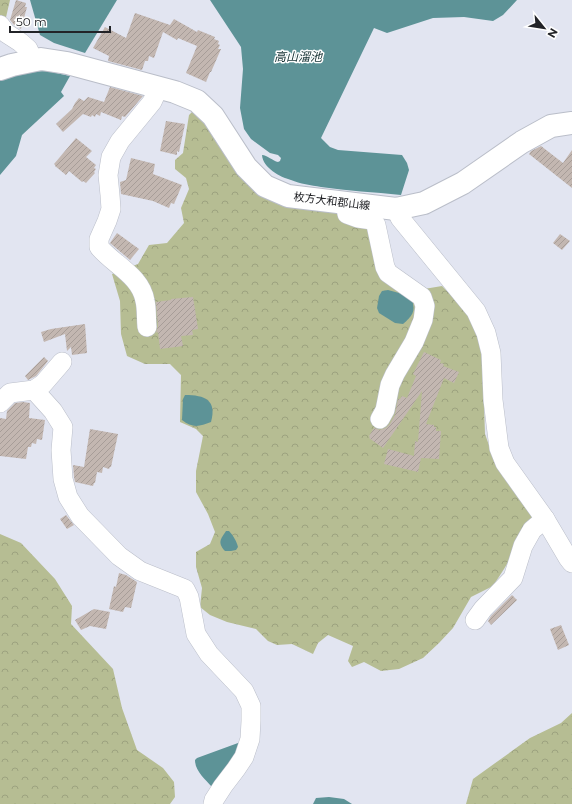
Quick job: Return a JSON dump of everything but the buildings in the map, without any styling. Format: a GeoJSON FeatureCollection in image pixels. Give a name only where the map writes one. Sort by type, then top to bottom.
{"type":"FeatureCollection","features":[{"type":"Feature","properties":{"kind":"main road","name":"枚方大和郡山線"},"geometry":{"type":"LineString","coordinates":[[0,69],[41,59],[67,63],[175,92],[197,101],[213,116],[246,167],[265,186],[288,196],[396,209],[424,203],[463,183],[528,138],[551,126],[572,122]]}},
{"type":"Feature","properties":{"kind":"street"},"geometry":{"type":"LineString","coordinates":[[0,25],[6,33],[28,49],[33,60]]}},
{"type":"Feature","properties":{"kind":"street"},"geometry":{"type":"LineString","coordinates":[[147,326],[145,300],[139,284],[124,269],[105,254],[99,247],[99,239],[111,209],[108,175],[111,157],[120,140],[152,102],[160,88]]}},
{"type":"Feature","properties":{"kind":"street"},"geometry":{"type":"LineString","coordinates":[[345,203],[347,214],[358,218],[372,220],[376,225],[385,267],[388,272],[422,297],[425,306],[423,320],[414,342],[390,385],[385,410],[380,419]]}},
{"type":"Feature","properties":{"kind":"street"},"geometry":{"type":"LineString","coordinates":[[396,209],[400,218],[476,311],[486,334],[491,353],[493,400],[499,448],[505,463],[545,519],[572,563]]}},
{"type":"Feature","properties":{"kind":"street"},"geometry":{"type":"LineString","coordinates":[[0,403],[10,393],[34,390],[43,384],[62,362]]}},
{"type":"Feature","properties":{"kind":"street"},"geometry":{"type":"LineString","coordinates":[[34,390],[53,411],[63,427],[61,450],[63,479],[68,497],[80,516],[119,556],[140,571],[185,589],[189,597],[196,634],[209,654],[244,691],[251,706],[250,739],[244,757],[223,786],[213,804]]}},
{"type":"Feature","properties":{"kind":"street"},"geometry":{"type":"LineString","coordinates":[[475,620],[483,608],[513,578],[523,546],[532,530],[545,519]]}},
{"type":"Feature","properties":{"kind":"green space"},"geometry":{"type":"Polygon","coordinates":[[[0,0],[10,0],[4,26],[0,19],[0,0]]]}},
{"type":"Feature","properties":{"kind":"green space"},"geometry":{"type":"Polygon","coordinates":[[[194,110],[204,116],[245,177],[338,210],[368,227],[378,260],[424,289],[442,286],[466,310],[482,348],[485,434],[503,477],[535,521],[493,586],[471,597],[453,628],[423,658],[399,669],[381,671],[364,662],[352,667],[348,661],[353,646],[328,635],[318,643],[313,654],[292,644],[277,645],[268,641],[256,629],[227,622],[210,615],[200,607],[202,588],[196,567],[196,552],[210,544],[215,532],[208,514],[196,492],[196,471],[203,436],[196,429],[180,422],[181,375],[170,364],[145,364],[127,356],[121,334],[120,301],[112,274],[138,264],[149,245],[167,243],[184,223],[181,208],[189,189],[186,178],[175,169],[175,160],[183,153],[189,115],[194,110]]]}},
{"type":"Feature","properties":{"kind":"green space"},"geometry":{"type":"Polygon","coordinates":[[[0,534],[21,543],[55,579],[72,606],[71,624],[113,669],[122,708],[137,750],[163,768],[174,782],[175,797],[170,804],[0,804],[0,534]]]}},
{"type":"Feature","properties":{"kind":"green space"},"geometry":{"type":"Polygon","coordinates":[[[572,713],[572,804],[466,804],[473,779],[530,738],[561,723],[572,713]]]}},
{"type":"Feature","properties":{"kind":"water"},"geometry":{"type":"Polygon","coordinates":[[[30,0],[117,0],[85,53],[54,43],[40,35],[30,0]]]}},
{"type":"Feature","properties":{"kind":"water","name":"高山溜池"},"geometry":{"type":"Polygon","coordinates":[[[210,0],[517,0],[503,15],[493,21],[464,17],[433,18],[387,33],[374,28],[321,138],[330,147],[338,150],[402,155],[409,170],[401,195],[341,190],[306,184],[282,177],[265,164],[262,155],[278,162],[281,158],[278,155],[270,153],[251,139],[244,129],[240,108],[243,69],[241,47],[210,0]]]}},
{"type":"Feature","properties":{"kind":"water"},"geometry":{"type":"Polygon","coordinates":[[[47,71],[70,76],[61,92],[64,96],[22,135],[16,156],[0,175],[0,80],[24,72],[47,71]]]}},
{"type":"Feature","properties":{"kind":"water"},"geometry":{"type":"Polygon","coordinates":[[[388,290],[399,293],[412,300],[414,308],[412,314],[403,324],[395,323],[379,313],[377,308],[379,296],[382,291],[388,290]]]}},
{"type":"Feature","properties":{"kind":"water"},"geometry":{"type":"Polygon","coordinates":[[[185,395],[198,396],[208,400],[212,408],[211,422],[196,426],[182,420],[183,399],[185,395]]]}},
{"type":"Feature","properties":{"kind":"water"},"geometry":{"type":"Polygon","coordinates":[[[226,531],[229,531],[232,534],[236,541],[238,547],[236,550],[225,551],[221,545],[220,543],[226,531]]]}},
{"type":"Feature","properties":{"kind":"water"},"geometry":{"type":"Polygon","coordinates":[[[241,743],[241,747],[212,787],[197,768],[195,760],[241,743]]]}},
{"type":"Feature","properties":{"kind":"water"},"geometry":{"type":"Polygon","coordinates":[[[329,797],[344,799],[352,804],[313,804],[316,798],[329,797]]]}}]}
